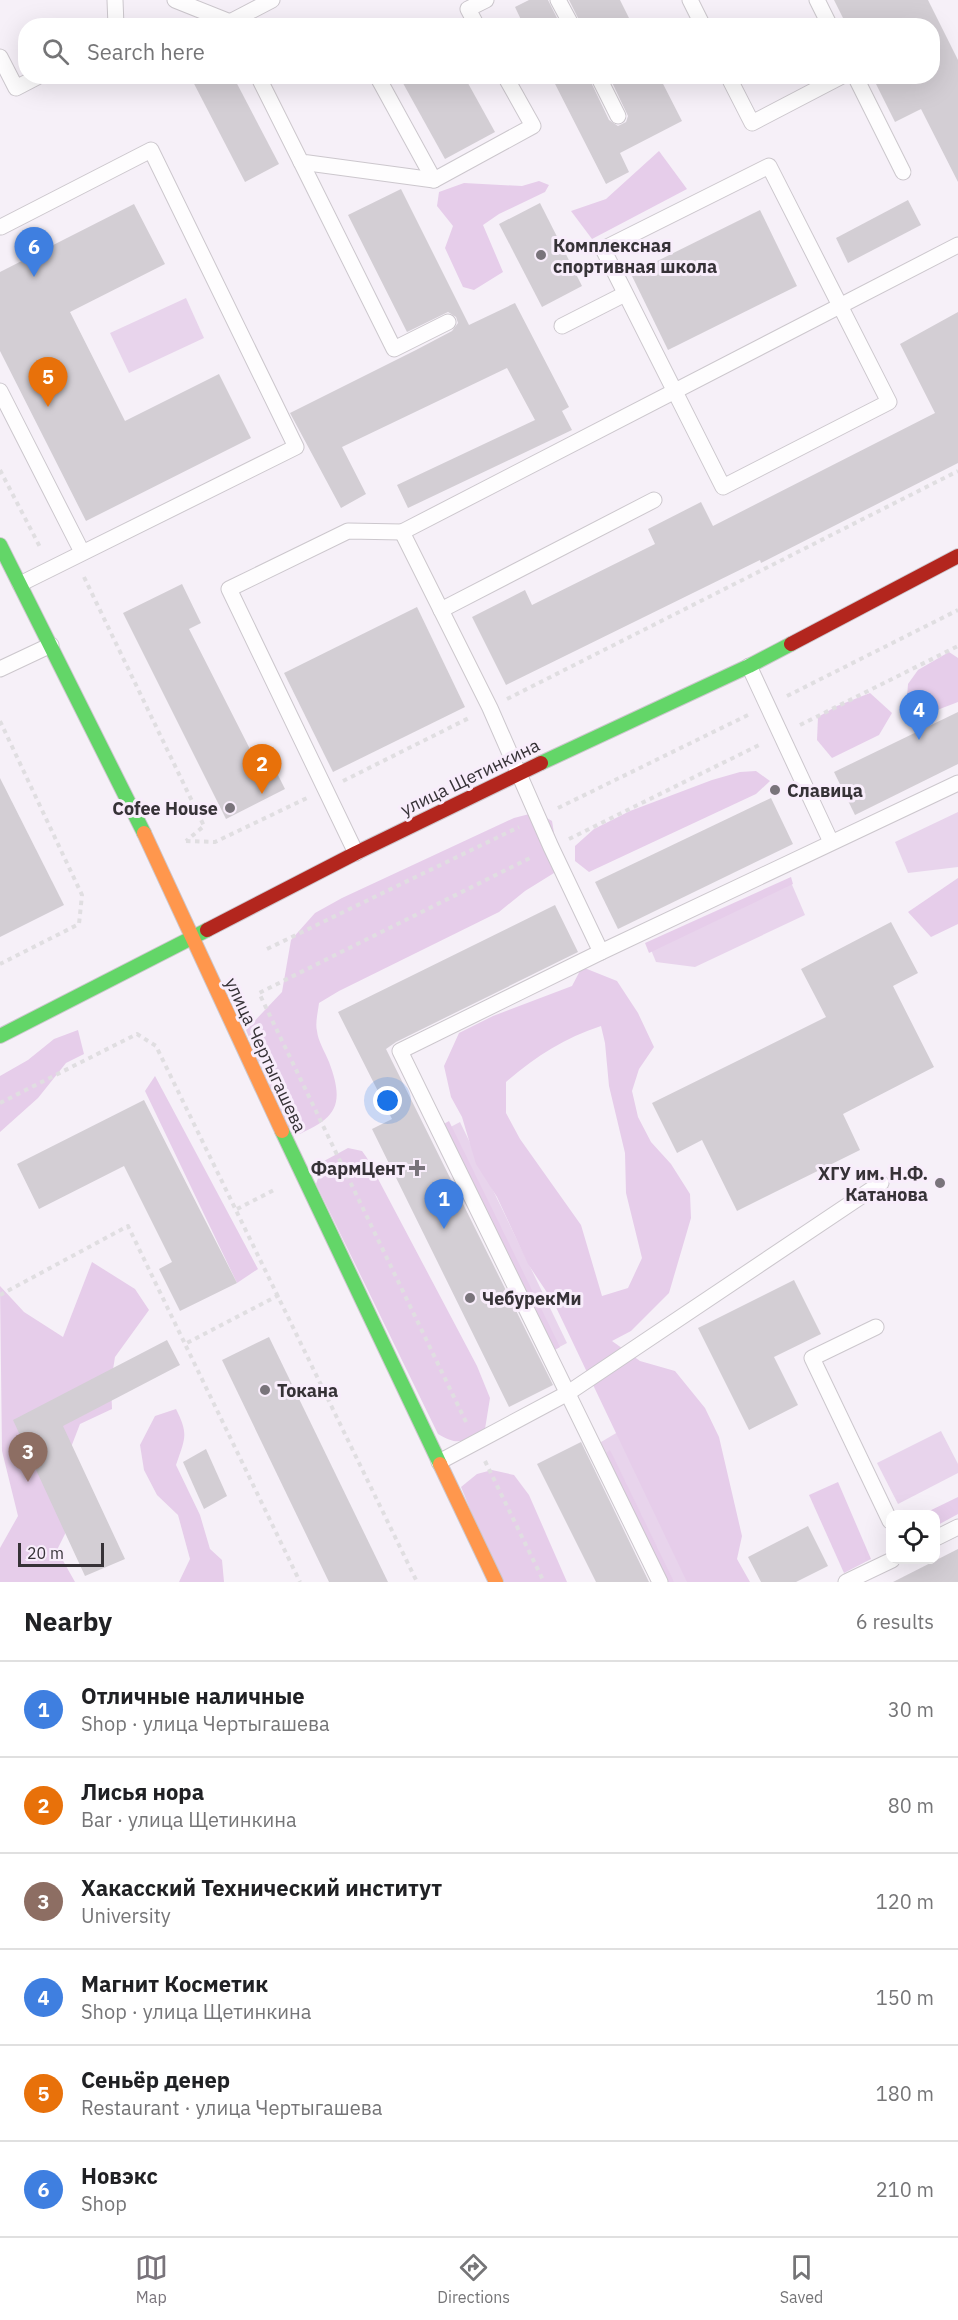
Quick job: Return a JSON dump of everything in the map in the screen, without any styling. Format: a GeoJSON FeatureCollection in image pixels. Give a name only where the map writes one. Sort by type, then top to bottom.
{"type":"FeatureCollection","features":[{"type":"Feature","properties":{"kind":"street","name":"улица Чертыгашева"},"geometry":{"type":"LineString","coordinates":[[0,545],[157,858],[192,939],[496,1582]]}},
{"type":"Feature","properties":{"kind":"street","name":"улица Щетинкина"},"geometry":{"type":"LineString","coordinates":[[0,1036],[356,853],[518,773],[749,666],[954,558]]}},
{"type":"Feature","properties":{"kind":"lane"},"geometry":{"type":"LineString","coordinates":[[115,0],[116,18]]}},
{"type":"Feature","properties":{"kind":"lane"},"geometry":{"type":"LineString","coordinates":[[175,0],[217,18]]}},
{"type":"Feature","properties":{"kind":"lane"},"geometry":{"type":"LineString","coordinates":[[241,18],[272,0]]}},
{"type":"Feature","properties":{"kind":"lane"},"geometry":{"type":"LineString","coordinates":[[473,18],[468,9],[486,0]]}},
{"type":"Feature","properties":{"kind":"lane"},"geometry":{"type":"LineString","coordinates":[[558,0],[568,18]]}},
{"type":"Feature","properties":{"kind":"lane"},"geometry":{"type":"LineString","coordinates":[[690,0],[699,18]]}},
{"type":"Feature","properties":{"kind":"lane"},"geometry":{"type":"LineString","coordinates":[[817,0],[826,18]]}},
{"type":"Feature","properties":{"kind":"lane"},"geometry":{"type":"LineString","coordinates":[[0,57],[16,88],[24,84]]}},
{"type":"Feature","properties":{"kind":"lane"},"geometry":{"type":"LineString","coordinates":[[262,84],[394,349],[448,322]]}},
{"type":"Feature","properties":{"kind":"lane"},"geometry":{"type":"LineString","coordinates":[[381,84],[434,180]]}},
{"type":"Feature","properties":{"kind":"lane"},"geometry":{"type":"LineString","coordinates":[[301,162],[434,180],[533,126],[510,84]]}},
{"type":"Feature","properties":{"kind":"lane"},"geometry":{"type":"LineString","coordinates":[[602,84],[618,116]]}},
{"type":"Feature","properties":{"kind":"lane"},"geometry":{"type":"LineString","coordinates":[[733,84],[752,123],[827,84]]}},
{"type":"Feature","properties":{"kind":"lane"},"geometry":{"type":"LineString","coordinates":[[859,84],[903,172]]}},
{"type":"Feature","properties":{"kind":"lane"},"geometry":{"type":"LineString","coordinates":[[0,227],[151,150],[296,447],[20,584]]}},
{"type":"Feature","properties":{"kind":"lane"},"geometry":{"type":"LineString","coordinates":[[769,166],[840,306],[889,402],[723,487],[603,249],[769,166]]}},
{"type":"Feature","properties":{"kind":"lane"},"geometry":{"type":"LineString","coordinates":[[356,853],[229,589],[348,531],[402,532],[957,248]]}},
{"type":"Feature","properties":{"kind":"lane"},"geometry":{"type":"LineString","coordinates":[[562,326],[626,294]]}},
{"type":"Feature","properties":{"kind":"lane"},"geometry":{"type":"LineString","coordinates":[[0,391],[82,552]]}},
{"type":"Feature","properties":{"kind":"lane"},"geometry":{"type":"LineString","coordinates":[[441,610],[654,500]]}},
{"type":"Feature","properties":{"kind":"lane"},"geometry":{"type":"LineString","coordinates":[[402,532],[490,708],[551,847],[601,952]]}},
{"type":"Feature","properties":{"kind":"lane"},"geometry":{"type":"LineString","coordinates":[[954,558],[958,579]]}},
{"type":"Feature","properties":{"kind":"lane"},"geometry":{"type":"LineString","coordinates":[[0,669],[51,645]]}},
{"type":"Feature","properties":{"kind":"lane"},"geometry":{"type":"LineString","coordinates":[[749,666],[831,842]]}},
{"type":"Feature","properties":{"kind":"lane"},"geometry":{"type":"LineString","coordinates":[[660,1582],[400,1051],[601,952],[958,783]]}},
{"type":"Feature","properties":{"kind":"lane"},"geometry":{"type":"LineString","coordinates":[[439,1462],[568,1393],[881,1183]]}},
{"type":"Feature","properties":{"kind":"lane"},"geometry":{"type":"LineString","coordinates":[[876,1327],[812,1358],[886,1511]]}},
{"type":"Feature","properties":{"kind":"lane"},"geometry":{"type":"LineString","coordinates":[[940,1536],[958,1527]]}},
{"type":"Feature","properties":{"kind":"lane"},"geometry":{"type":"LineString","coordinates":[[846,1582],[886,1563]]}},
{"type":"Feature","properties":{"kind":"path"},"geometry":{"type":"LineString","coordinates":[[0,470],[50,568],[81,571],[204,826],[186,841],[215,842],[490,708],[958,471]]}},
{"type":"Feature","properties":{"kind":"path"},"geometry":{"type":"LineString","coordinates":[[267,948],[538,818],[958,610]]}},
{"type":"Feature","properties":{"kind":"path"},"geometry":{"type":"LineString","coordinates":[[544,1582],[260,993],[958,646]]}},
{"type":"Feature","properties":{"kind":"path"},"geometry":{"type":"LineString","coordinates":[[0,721],[82,895],[79,924],[0,964]]}},
{"type":"Feature","properties":{"kind":"path"},"geometry":{"type":"LineString","coordinates":[[0,1103],[137,1034],[156,1046],[417,1582]]}},
{"type":"Feature","properties":{"kind":"path"},"geometry":{"type":"LineString","coordinates":[[237,1209],[303,1176]]}},
{"type":"Feature","properties":{"kind":"path"},"geometry":{"type":"LineString","coordinates":[[0,1295],[128,1226],[300,1582]]}},
{"type":"Feature","properties":{"kind":"path"},"geometry":{"type":"LineString","coordinates":[[185,1344],[279,1295]]}},
{"type":"Feature","properties":{"kind":"shaded area"},"geometry":{"type":"Polygon","coordinates":[[[659,151],[687,189],[592,239],[571,211],[606,199],[659,151]]]}},
{"type":"Feature","properties":{"kind":"shaded area"},"geometry":{"type":"Polygon","coordinates":[[[539,181],[549,185],[545,192],[499,214],[483,225],[503,272],[474,290],[463,287],[445,248],[453,226],[437,206],[439,192],[464,183],[522,186],[539,181]]]}},
{"type":"Feature","properties":{"kind":"shaded area"},"geometry":{"type":"Polygon","coordinates":[[[186,298],[204,338],[129,373],[110,333],[186,298]]]}},
{"type":"Feature","properties":{"kind":"shaded area"},"geometry":{"type":"Polygon","coordinates":[[[949,652],[958,658],[958,702],[919,717],[906,710],[908,684],[918,670],[949,652]]]}},
{"type":"Feature","properties":{"kind":"shaded area"},"geometry":{"type":"Polygon","coordinates":[[[870,693],[892,713],[879,735],[832,758],[817,740],[818,717],[837,706],[870,693]]]}},
{"type":"Feature","properties":{"kind":"shaded area"},"geometry":{"type":"Polygon","coordinates":[[[756,771],[770,781],[756,794],[589,872],[575,861],[575,846],[594,829],[630,811],[712,780],[740,772],[756,771]]]}},
{"type":"Feature","properties":{"kind":"shaded area"},"geometry":{"type":"Polygon","coordinates":[[[537,812],[552,821],[556,845],[554,873],[525,891],[499,912],[319,1003],[316,1025],[320,1043],[334,1078],[337,1091],[336,1102],[326,1118],[290,1138],[246,1030],[282,992],[291,940],[315,913],[342,898],[514,818],[537,812]]]}},
{"type":"Feature","properties":{"kind":"shaded area"},"geometry":{"type":"Polygon","coordinates":[[[958,812],[958,867],[908,873],[895,842],[958,812]]]}},
{"type":"Feature","properties":{"kind":"shaded area"},"geometry":{"type":"Polygon","coordinates":[[[791,877],[793,884],[649,953],[645,943],[791,877]]]}},
{"type":"Feature","properties":{"kind":"shaded area"},"geometry":{"type":"Polygon","coordinates":[[[958,878],[958,924],[931,937],[908,912],[958,878]]]}},
{"type":"Feature","properties":{"kind":"shaded area"},"geometry":{"type":"Polygon","coordinates":[[[790,880],[805,915],[695,967],[656,962],[649,945],[790,880]]]}},
{"type":"Feature","properties":{"kind":"shaded area"},"geometry":{"type":"Polygon","coordinates":[[[582,967],[617,981],[638,1013],[654,1047],[639,1069],[632,1091],[638,1117],[651,1142],[671,1164],[690,1194],[691,1218],[669,1293],[631,1331],[612,1341],[640,1361],[675,1371],[705,1408],[719,1437],[742,1536],[737,1559],[750,1582],[687,1582],[554,1303],[528,1264],[497,1197],[476,1164],[462,1117],[451,1097],[444,1066],[459,1033],[493,1016],[572,986],[582,967]],[[601,1026],[587,1031],[550,1049],[506,1082],[506,1113],[520,1139],[581,1225],[602,1296],[628,1288],[642,1258],[626,1193],[625,1153],[609,1086],[601,1026]]]}},
{"type":"Feature","properties":{"kind":"shaded area"},"geometry":{"type":"Polygon","coordinates":[[[78,1030],[84,1054],[66,1063],[38,1098],[0,1132],[0,1076],[28,1060],[54,1039],[78,1030]]]}},
{"type":"Feature","properties":{"kind":"shaded area"},"geometry":{"type":"Polygon","coordinates":[[[155,1076],[258,1269],[237,1283],[145,1091],[155,1076]]]}},
{"type":"Feature","properties":{"kind":"shaded area"},"geometry":{"type":"Polygon","coordinates":[[[449,1121],[560,1347],[548,1354],[435,1129],[449,1121]]]}},
{"type":"Feature","properties":{"kind":"shaded area"},"geometry":{"type":"Polygon","coordinates":[[[460,1122],[567,1343],[550,1352],[441,1132],[460,1122]]]}},
{"type":"Feature","properties":{"kind":"shaded area"},"geometry":{"type":"Polygon","coordinates":[[[348,1148],[362,1151],[367,1158],[477,1366],[490,1398],[485,1429],[462,1441],[445,1438],[438,1434],[316,1184],[324,1161],[348,1148]]]}},
{"type":"Feature","properties":{"kind":"shaded area"},"geometry":{"type":"Polygon","coordinates":[[[92,1262],[135,1289],[149,1310],[115,1357],[111,1382],[112,1409],[80,1424],[68,1455],[77,1510],[57,1550],[75,1582],[0,1582],[0,1548],[18,1516],[2,1451],[0,1286],[24,1312],[63,1337],[92,1262]]]}},
{"type":"Feature","properties":{"kind":"shaded area"},"geometry":{"type":"Polygon","coordinates":[[[176,1409],[183,1425],[184,1437],[176,1465],[200,1515],[210,1549],[222,1560],[224,1582],[179,1582],[190,1559],[178,1515],[157,1495],[144,1470],[140,1445],[155,1416],[176,1409]]]}},
{"type":"Feature","properties":{"kind":"shaded area"},"geometry":{"type":"Polygon","coordinates":[[[623,1429],[696,1582],[664,1582],[596,1445],[623,1429]]]}},
{"type":"Feature","properties":{"kind":"shaded area"},"geometry":{"type":"Polygon","coordinates":[[[941,1431],[958,1464],[958,1473],[898,1504],[877,1463],[941,1431]]]}},
{"type":"Feature","properties":{"kind":"shaded area"},"geometry":{"type":"Polygon","coordinates":[[[610,1450],[674,1582],[661,1582],[599,1459],[610,1450]]]}},
{"type":"Feature","properties":{"kind":"shaded area"},"geometry":{"type":"Polygon","coordinates":[[[492,1470],[514,1475],[529,1495],[567,1582],[500,1582],[461,1487],[477,1474],[492,1470]]]}},
{"type":"Feature","properties":{"kind":"shaded area"},"geometry":{"type":"Polygon","coordinates":[[[838,1482],[871,1559],[844,1573],[809,1495],[838,1482]]]}},
{"type":"Feature","properties":{"kind":"shaded area"},"geometry":{"type":"Polygon","coordinates":[[[958,1497],[958,1514],[940,1524],[940,1510],[931,1510],[958,1497]]]}},
{"type":"Feature","properties":{"kind":"building"},"geometry":{"type":"Polygon","coordinates":[[[529,0],[548,0],[557,18],[520,18],[515,7],[529,0]]]}},
{"type":"Feature","properties":{"kind":"building"},"geometry":{"type":"Polygon","coordinates":[[[569,0],[620,0],[629,18],[578,18],[569,0]]]}},
{"type":"Feature","properties":{"kind":"building"},"geometry":{"type":"Polygon","coordinates":[[[834,0],[928,0],[937,18],[843,18],[834,0]]]}},
{"type":"Feature","properties":{"kind":"building"},"geometry":{"type":"Polygon","coordinates":[[[940,24],[958,60],[958,182],[921,109],[895,122],[876,84],[940,84],[940,24]]]}},
{"type":"Feature","properties":{"kind":"building"},"geometry":{"type":"Polygon","coordinates":[[[194,84],[237,84],[279,164],[245,182],[194,84]]]}},
{"type":"Feature","properties":{"kind":"building"},"geometry":{"type":"Polygon","coordinates":[[[403,84],[468,84],[495,132],[445,159],[403,84]]]}},
{"type":"Feature","properties":{"kind":"building"},"geometry":{"type":"Polygon","coordinates":[[[555,84],[592,84],[609,120],[618,126],[626,122],[628,116],[613,84],[663,84],[682,121],[620,153],[629,172],[606,184],[555,84]]]}},
{"type":"Feature","properties":{"kind":"building"},"geometry":{"type":"Polygon","coordinates":[[[401,189],[469,325],[515,303],[569,407],[562,411],[572,430],[408,508],[397,485],[535,420],[507,368],[342,447],[366,494],[341,508],[290,413],[452,331],[458,323],[456,317],[448,312],[407,332],[348,215],[401,189]]]}},
{"type":"Feature","properties":{"kind":"building"},"geometry":{"type":"Polygon","coordinates":[[[908,200],[921,225],[848,263],[836,238],[908,200]]]}},
{"type":"Feature","properties":{"kind":"building","name":"Комплексная спортивная школа"},"geometry":{"type":"Polygon","coordinates":[[[540,203],[582,286],[542,307],[499,224],[540,203]]]}},
{"type":"Feature","properties":{"kind":"building"},"geometry":{"type":"Polygon","coordinates":[[[134,204],[165,264],[70,312],[125,421],[219,374],[251,438],[86,521],[0,351],[0,272],[134,204]]]}},
{"type":"Feature","properties":{"kind":"building"},"geometry":{"type":"Polygon","coordinates":[[[760,210],[797,286],[668,350],[631,274],[760,210]]]}},
{"type":"Feature","properties":{"kind":"building"},"geometry":{"type":"Polygon","coordinates":[[[958,312],[958,463],[761,563],[760,560],[506,685],[472,617],[525,590],[532,605],[655,544],[648,529],[701,502],[713,526],[935,413],[900,344],[958,312]]]}},
{"type":"Feature","properties":{"kind":"building"},"geometry":{"type":"Polygon","coordinates":[[[182,584],[201,623],[189,629],[255,759],[267,753],[285,789],[226,819],[123,613],[182,584]]]}},
{"type":"Feature","properties":{"kind":"building"},"geometry":{"type":"Polygon","coordinates":[[[417,607],[465,707],[333,772],[284,673],[417,607]]]}},
{"type":"Feature","properties":{"kind":"building"},"geometry":{"type":"Polygon","coordinates":[[[958,712],[958,764],[855,815],[834,772],[958,712]]]}},
{"type":"Feature","properties":{"kind":"building"},"geometry":{"type":"Polygon","coordinates":[[[0,778],[64,905],[0,937],[0,778]]]}},
{"type":"Feature","properties":{"kind":"building"},"geometry":{"type":"Polygon","coordinates":[[[771,798],[793,844],[618,929],[595,882],[771,798]]]}},
{"type":"Feature","properties":{"kind":"building"},"geometry":{"type":"Polygon","coordinates":[[[555,905],[578,952],[386,1049],[553,1385],[509,1407],[372,1129],[392,1119],[338,1012],[555,905]]]}},
{"type":"Feature","properties":{"kind":"building"},"geometry":{"type":"Polygon","coordinates":[[[891,922],[918,973],[893,986],[934,1067],[843,1114],[860,1150],[737,1211],[702,1140],[677,1153],[652,1103],[826,1017],[801,969],[891,922]]]}},
{"type":"Feature","properties":{"kind":"building"},"geometry":{"type":"Polygon","coordinates":[[[144,1100],[237,1283],[180,1311],[159,1269],[172,1262],[124,1166],[39,1209],[17,1164],[144,1100]]]}},
{"type":"Feature","properties":{"kind":"building"},"geometry":{"type":"Polygon","coordinates":[[[794,1280],[821,1334],[774,1357],[798,1405],[749,1430],[698,1328],[794,1280]]]}},
{"type":"Feature","properties":{"kind":"building"},"geometry":{"type":"Polygon","coordinates":[[[269,1337],[388,1582],[329,1582],[222,1360],[269,1337]]]}},
{"type":"Feature","properties":{"kind":"building"},"geometry":{"type":"Polygon","coordinates":[[[167,1340],[180,1365],[63,1426],[125,1559],[85,1576],[13,1420],[167,1340]]]}},
{"type":"Feature","properties":{"kind":"building"},"geometry":{"type":"Polygon","coordinates":[[[581,1442],[649,1582],[596,1582],[537,1464],[581,1442]]]}},
{"type":"Feature","properties":{"kind":"building"},"geometry":{"type":"Polygon","coordinates":[[[206,1449],[227,1496],[204,1509],[183,1462],[206,1449]]]}},
{"type":"Feature","properties":{"kind":"building"},"geometry":{"type":"Polygon","coordinates":[[[808,1526],[828,1566],[796,1582],[761,1582],[748,1557],[808,1526]]]}},
{"type":"Feature","properties":{"kind":"building"},"geometry":{"type":"Polygon","coordinates":[[[958,1549],[958,1582],[893,1582],[928,1564],[940,1564],[940,1558],[958,1549]]]}},
{"type":"Feature","properties":{"kind":"traffic: fast"},"geometry":{"type":"LineString","coordinates":[[0,545],[144,833]]}},
{"type":"Feature","properties":{"kind":"traffic: fast"},"geometry":{"type":"LineString","coordinates":[[541,763],[749,666],[791,644]]}},
{"type":"Feature","properties":{"kind":"traffic: fast"},"geometry":{"type":"LineString","coordinates":[[0,1036],[207,930]]}},
{"type":"Feature","properties":{"kind":"traffic: fast"},"geometry":{"type":"LineString","coordinates":[[282,1131],[440,1464]]}},
{"type":"Feature","properties":{"kind":"traffic: slow"},"geometry":{"type":"LineString","coordinates":[[144,833],[282,1131]]}},
{"type":"Feature","properties":{"kind":"traffic: slow"},"geometry":{"type":"LineString","coordinates":[[440,1464],[496,1582]]}},
{"type":"Feature","properties":{"kind":"traffic: jam"},"geometry":{"type":"LineString","coordinates":[[791,644],[958,556]]}},
{"type":"Feature","properties":{"kind":"traffic: jam"},"geometry":{"type":"LineString","coordinates":[[207,930],[356,853],[541,763]]}},
{"type":"Feature","properties":{"kind":"place","name":"Комплексная спортивная школа"},"geometry":{"type":"Point","coordinates":[541,255]}},
{"type":"Feature","properties":{"kind":"place","name":"Новэкс"},"geometry":{"type":"Point","coordinates":[34,277]}},
{"type":"Feature","properties":{"kind":"place","name":"Сеньёр денер"},"geometry":{"type":"Point","coordinates":[48,407]}},
{"type":"Feature","properties":{"kind":"place","name":"Магнит Косметик"},"geometry":{"type":"Point","coordinates":[919,740]}},
{"type":"Feature","properties":{"kind":"place","name":"Славица"},"geometry":{"type":"Point","coordinates":[775,790]}},
{"type":"Feature","properties":{"kind":"place","name":"Лисья нора"},"geometry":{"type":"Point","coordinates":[262,794]}},
{"type":"Feature","properties":{"kind":"place","name":"Cofee House"},"geometry":{"type":"Point","coordinates":[230,808]}},
{"type":"Feature","properties":{"kind":"place","name":"ФармЦент"},"geometry":{"type":"Point","coordinates":[417,1168]}},
{"type":"Feature","properties":{"kind":"place","name":"ХГУ им. Н.Ф. Катанова"},"geometry":{"type":"Point","coordinates":[940,1183]}},
{"type":"Feature","properties":{"kind":"place","name":"Отличные наличные"},"geometry":{"type":"Point","coordinates":[444,1229]}},
{"type":"Feature","properties":{"kind":"place","name":"ЧебурекМи"},"geometry":{"type":"Point","coordinates":[470,1298]}},
{"type":"Feature","properties":{"kind":"place","name":"Токана"},"geometry":{"type":"Point","coordinates":[265,1390]}},
{"type":"Feature","properties":{"kind":"place","name":"Хакасский Технический институт"},"geometry":{"type":"Point","coordinates":[28,1482]}}]}
